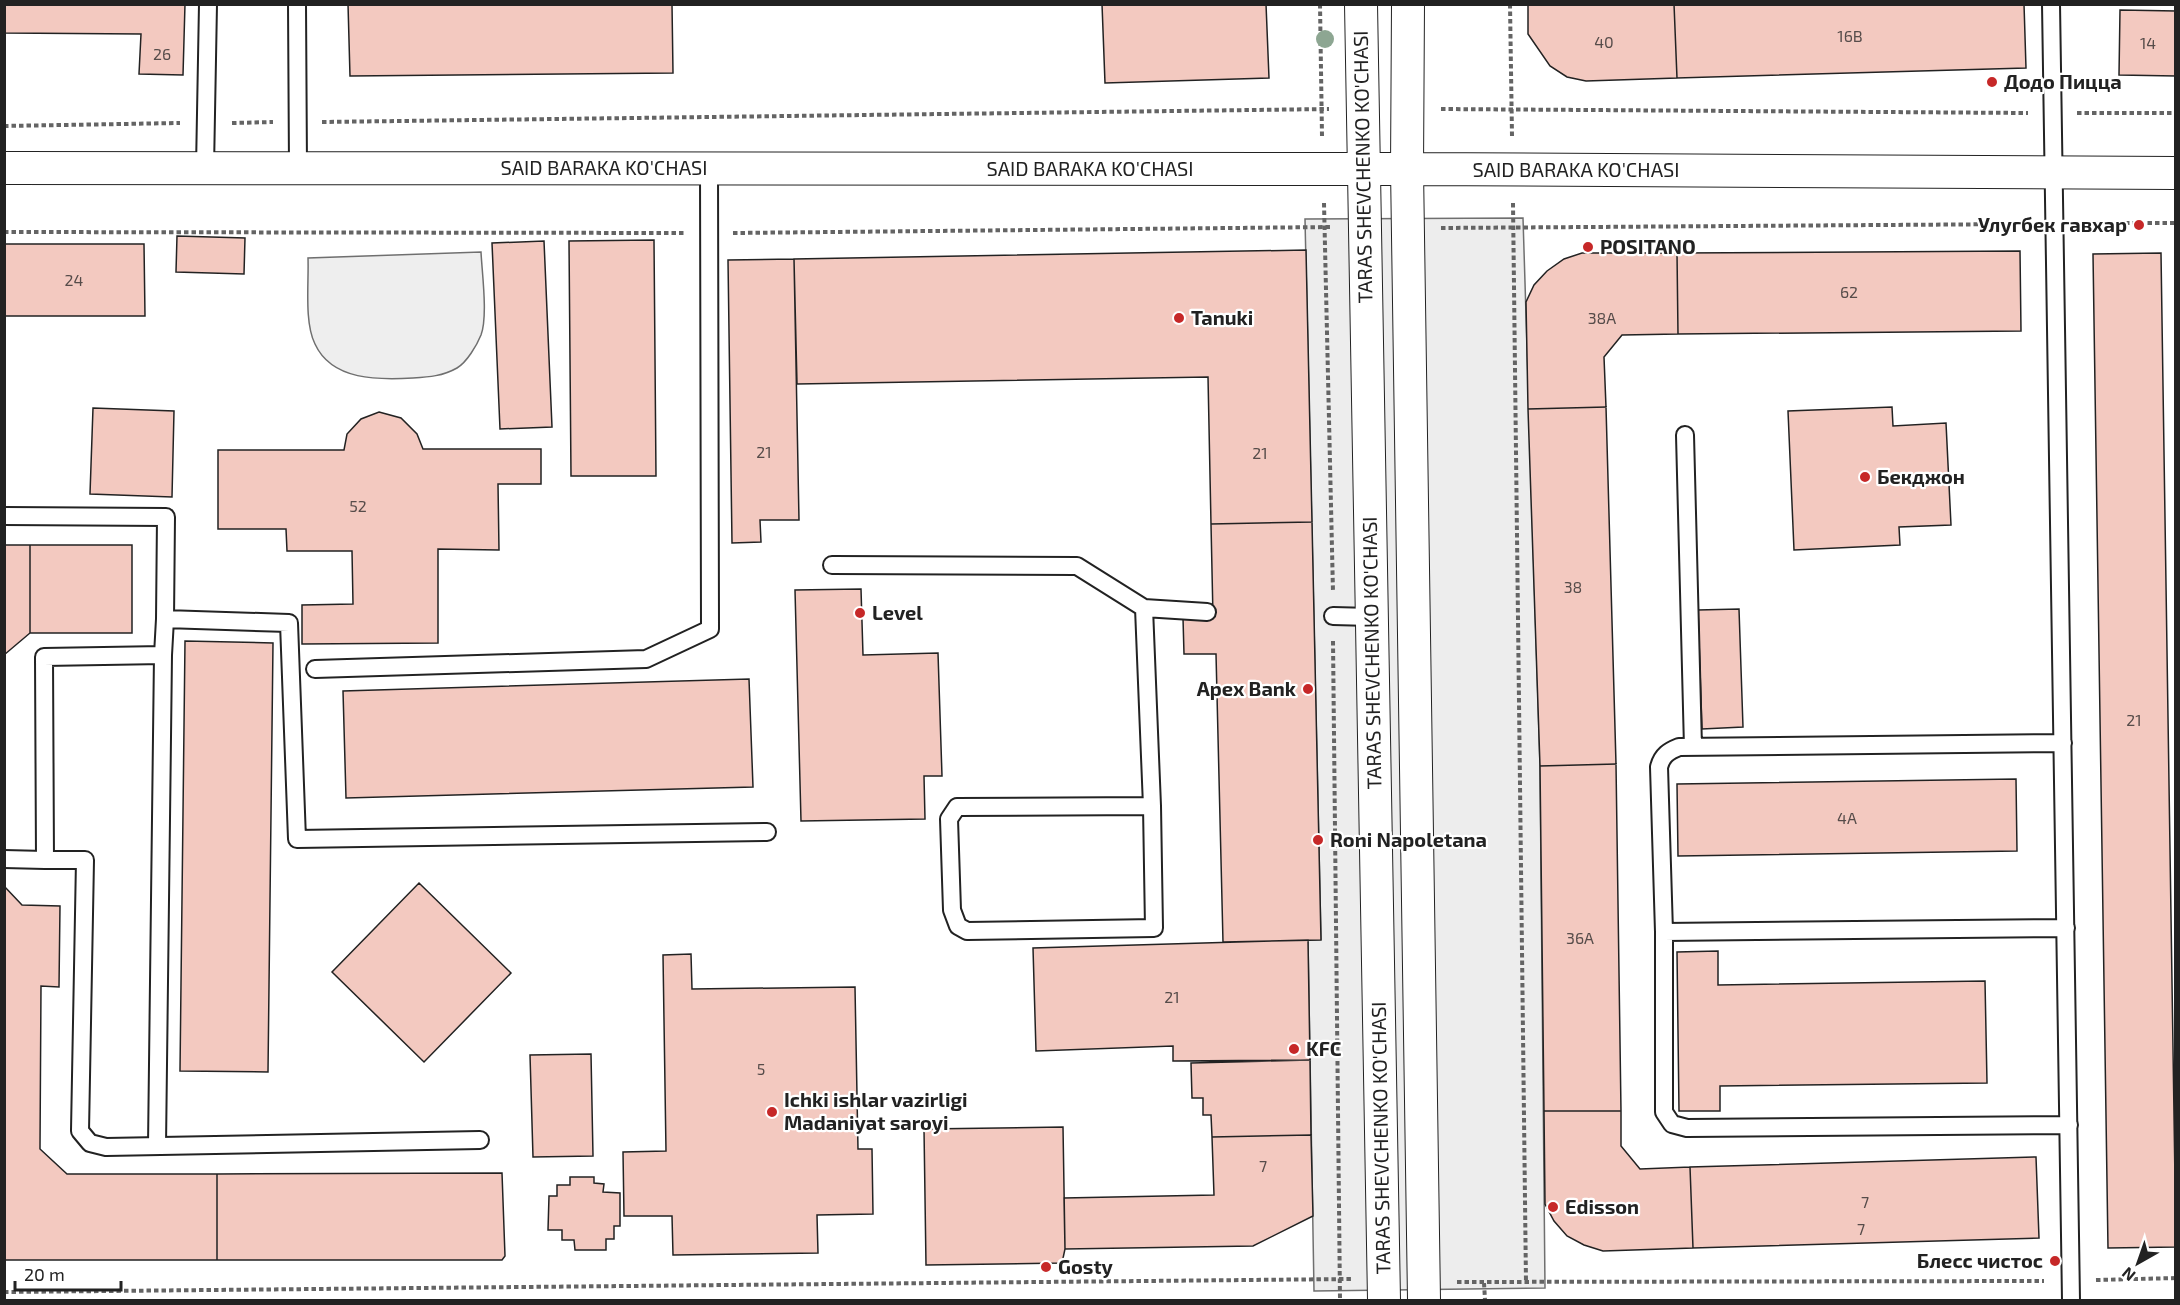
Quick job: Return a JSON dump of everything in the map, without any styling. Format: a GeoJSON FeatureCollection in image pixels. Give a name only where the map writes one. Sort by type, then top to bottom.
{"type":"FeatureCollection","features":[{"type":"Feature","properties":{"kind":"street","name":"TARAS SHEVCHENKO KO'CHASI"},"geometry":{"type":"LineString","coordinates":[[1361,4],[1384,1290]]}},
{"type":"Feature","properties":{"kind":"street","name":"TARAS SHEVCHENKO KO'CHASI"},"geometry":{"type":"LineString","coordinates":[[1408,4],[1407,169],[1424,1291]]}},
{"type":"Feature","properties":{"kind":"street","name":"SAID BARAKA KO'CHASI"},"geometry":{"type":"LineString","coordinates":[[4,168],[1407,169],[2175,173]]}},
{"type":"Feature","properties":{"kind":"lane"},"geometry":{"type":"LineString","coordinates":[[206,168],[208,4]]}},
{"type":"Feature","properties":{"kind":"lane"},"geometry":{"type":"LineString","coordinates":[[297,4],[298,168]]}},
{"type":"Feature","properties":{"kind":"lane"},"geometry":{"type":"LineString","coordinates":[[2051,4],[2071,1300]]}},
{"type":"Feature","properties":{"kind":"lane"},"geometry":{"type":"LineString","coordinates":[[315,669],[646,659],[710,629],[709,168]]}},
{"type":"Feature","properties":{"kind":"lane"},"geometry":{"type":"LineString","coordinates":[[1685,435],[1694,747]]}},
{"type":"Feature","properties":{"kind":"lane"},"geometry":{"type":"LineString","coordinates":[[4,516],[166,517],[157,1146]]}},
{"type":"Feature","properties":{"kind":"lane"},"geometry":{"type":"LineString","coordinates":[[832,565],[1077,566],[1144,608],[1208,612]]}},
{"type":"Feature","properties":{"kind":"lane"},"geometry":{"type":"LineString","coordinates":[[1144,608],[1152,806],[1155,928],[967,931],[958,926],[952,910],[949,819],[957,807],[1152,806]]}},
{"type":"Feature","properties":{"kind":"lane"},"geometry":{"type":"LineString","coordinates":[[1333,616],[1371,617]]}},
{"type":"Feature","properties":{"kind":"lane"},"geometry":{"type":"LineString","coordinates":[[165,619],[289,623],[297,839],[767,832]]}},
{"type":"Feature","properties":{"kind":"lane"},"geometry":{"type":"LineString","coordinates":[[45,860],[44,657],[163,655]]}},
{"type":"Feature","properties":{"kind":"lane"},"geometry":{"type":"LineString","coordinates":[[2063,743],[1679,747],[1660,760],[1664,932],[1664,1112],[1672,1124],[1678,1127],[2069,1125]]}},
{"type":"Feature","properties":{"kind":"lane"},"geometry":{"type":"LineString","coordinates":[[4,859],[85,860],[80,1131],[90,1143],[106,1147],[480,1140]]}},
{"type":"Feature","properties":{"kind":"lane"},"geometry":{"type":"LineString","coordinates":[[1664,932],[2066,928]]}},
{"type":"Feature","properties":{"kind":"path"},"geometry":{"type":"LineString","coordinates":[[1320,4],[1333,616],[1340,1300]]}},
{"type":"Feature","properties":{"kind":"path"},"geometry":{"type":"LineString","coordinates":[[1510,4],[1526,1282]]}},
{"type":"Feature","properties":{"kind":"path"},"geometry":{"type":"LineString","coordinates":[[4,126],[1321,109]]}},
{"type":"Feature","properties":{"kind":"path"},"geometry":{"type":"LineString","coordinates":[[1512,109],[2175,113]]}},
{"type":"Feature","properties":{"kind":"path"},"geometry":{"type":"LineString","coordinates":[[1408,228],[2175,223]]}},
{"type":"Feature","properties":{"kind":"path"},"geometry":{"type":"LineString","coordinates":[[4,232],[710,233],[1364,227]]}},
{"type":"Feature","properties":{"kind":"path"},"geometry":{"type":"LineString","coordinates":[[1424,1291],[1485,1282],[2071,1281],[2175,1278]]}},
{"type":"Feature","properties":{"kind":"path"},"geometry":{"type":"LineString","coordinates":[[4,1292],[1340,1279],[1384,1290]]}},
{"type":"Feature","properties":{"kind":"path"},"geometry":{"type":"LineString","coordinates":[[1485,1282],[1485,1300]]}},
{"type":"Feature","properties":{"kind":"shaded area"},"geometry":{"type":"Polygon","coordinates":[[[1523,218],[1540,766],[1545,1288],[1314,1291],[1308,940],[1321,939],[1305,219],[1523,218]]]}},
{"type":"Feature","properties":{"kind":"shaded area"},"geometry":{"type":"Polygon","coordinates":[[[481,252],[483,327],[474,348],[464,362],[452,371],[419,378],[386,379],[358,376],[333,365],[315,344],[308,313],[308,258],[481,252]]]}},
{"type":"Feature","properties":{"kind":"building"},"geometry":{"type":"Polygon","coordinates":[[[4,4],[185,4],[183,75],[139,74],[141,34],[4,33],[4,4]]]}},
{"type":"Feature","properties":{"kind":"building"},"geometry":{"type":"Polygon","coordinates":[[[348,4],[672,4],[673,73],[350,76],[348,4]]]}},
{"type":"Feature","properties":{"kind":"building"},"geometry":{"type":"Polygon","coordinates":[[[1102,4],[1266,4],[1269,78],[1105,83],[1102,4]]]}},
{"type":"Feature","properties":{"kind":"building"},"geometry":{"type":"Polygon","coordinates":[[[1528,4],[1674,4],[1677,78],[1586,81],[1567,77],[1550,66],[1528,34],[1528,4]]]}},
{"type":"Feature","properties":{"kind":"building"},"geometry":{"type":"Polygon","coordinates":[[[1674,4],[2024,4],[2026,68],[1677,78],[1674,4]]]}},
{"type":"Feature","properties":{"kind":"building"},"geometry":{"type":"Polygon","coordinates":[[[2120,10],[2176,11],[2176,76],[2119,75],[2120,10]]]}},
{"type":"Feature","properties":{"kind":"building"},"geometry":{"type":"Polygon","coordinates":[[[177,236],[245,238],[244,274],[176,272],[177,236]]]}},
{"type":"Feature","properties":{"kind":"building"},"geometry":{"type":"Polygon","coordinates":[[[654,240],[656,476],[571,476],[569,241],[654,240]]]}},
{"type":"Feature","properties":{"kind":"building"},"geometry":{"type":"Polygon","coordinates":[[[544,241],[552,427],[500,429],[492,243],[544,241]]]}},
{"type":"Feature","properties":{"kind":"building"},"geometry":{"type":"Polygon","coordinates":[[[4,244],[144,244],[145,316],[4,316],[4,244]]]}},
{"type":"Feature","properties":{"kind":"building"},"geometry":{"type":"Polygon","coordinates":[[[1306,250],[1312,522],[1211,524],[1208,377],[797,384],[794,259],[1306,250]]]}},
{"type":"Feature","properties":{"kind":"building"},"geometry":{"type":"Polygon","coordinates":[[[2020,251],[2021,331],[1678,334],[1677,253],[2020,251]]]}},
{"type":"Feature","properties":{"kind":"building"},"geometry":{"type":"Polygon","coordinates":[[[1582,253],[1677,253],[1678,334],[1622,335],[1604,357],[1606,407],[1528,409],[1526,302],[1534,285],[1547,271],[1564,259],[1582,253]]]}},
{"type":"Feature","properties":{"kind":"building"},"geometry":{"type":"Polygon","coordinates":[[[2161,253],[2176,1247],[2108,1248],[2093,254],[2161,253]]]}},
{"type":"Feature","properties":{"kind":"building"},"geometry":{"type":"Polygon","coordinates":[[[794,259],[799,520],[760,520],[761,542],[732,543],[728,260],[794,259]]]}},
{"type":"Feature","properties":{"kind":"building"},"geometry":{"type":"Polygon","coordinates":[[[1606,407],[1616,764],[1540,766],[1528,409],[1606,407]]]}},
{"type":"Feature","properties":{"kind":"building"},"geometry":{"type":"Polygon","coordinates":[[[1892,407],[1893,426],[1946,423],[1951,525],[1899,527],[1900,545],[1794,550],[1788,411],[1892,407]]]}},
{"type":"Feature","properties":{"kind":"building"},"geometry":{"type":"Polygon","coordinates":[[[93,408],[174,411],[172,497],[90,494],[93,408]]]}},
{"type":"Feature","properties":{"kind":"building"},"geometry":{"type":"Polygon","coordinates":[[[379,412],[401,418],[417,434],[423,449],[541,449],[541,484],[498,484],[499,550],[438,549],[438,643],[302,644],[302,605],[353,604],[352,551],[287,551],[286,529],[218,529],[218,450],[344,450],[347,434],[361,419],[379,412]]]}},
{"type":"Feature","properties":{"kind":"building"},"geometry":{"type":"Polygon","coordinates":[[[1312,522],[1321,940],[1223,942],[1216,654],[1184,654],[1183,618],[1213,617],[1211,524],[1312,522]]]}},
{"type":"Feature","properties":{"kind":"building"},"geometry":{"type":"Polygon","coordinates":[[[4,545],[30,545],[30,633],[4,655],[4,545]]]}},
{"type":"Feature","properties":{"kind":"building"},"geometry":{"type":"Polygon","coordinates":[[[30,545],[132,545],[132,633],[30,633],[30,545]]]}},
{"type":"Feature","properties":{"kind":"building"},"geometry":{"type":"Polygon","coordinates":[[[861,589],[863,655],[938,653],[942,776],[924,776],[925,819],[801,821],[795,590],[861,589]]]}},
{"type":"Feature","properties":{"kind":"building"},"geometry":{"type":"Polygon","coordinates":[[[1739,609],[1743,727],[1702,729],[1698,610],[1739,609]]]}},
{"type":"Feature","properties":{"kind":"building"},"geometry":{"type":"Polygon","coordinates":[[[185,641],[273,643],[268,1072],[180,1071],[185,641]]]}},
{"type":"Feature","properties":{"kind":"building"},"geometry":{"type":"Polygon","coordinates":[[[749,679],[753,787],[346,798],[343,691],[749,679]]]}},
{"type":"Feature","properties":{"kind":"building"},"geometry":{"type":"Polygon","coordinates":[[[1616,764],[1621,1111],[1544,1111],[1540,766],[1616,764]]]}},
{"type":"Feature","properties":{"kind":"building"},"geometry":{"type":"Polygon","coordinates":[[[2016,779],[2017,851],[1678,856],[1677,784],[2016,779]]]}},
{"type":"Feature","properties":{"kind":"building"},"geometry":{"type":"Polygon","coordinates":[[[419,883],[511,973],[424,1062],[332,972],[419,883]]]}},
{"type":"Feature","properties":{"kind":"building"},"geometry":{"type":"Polygon","coordinates":[[[4,886],[22,905],[60,906],[59,987],[41,986],[40,1149],[67,1174],[217,1174],[217,1260],[4,1260],[4,886]]]}},
{"type":"Feature","properties":{"kind":"building"},"geometry":{"type":"Polygon","coordinates":[[[1308,940],[1310,1060],[1173,1061],[1173,1046],[1036,1051],[1033,948],[1308,940]]]}},
{"type":"Feature","properties":{"kind":"building"},"geometry":{"type":"Polygon","coordinates":[[[1718,951],[1718,985],[1985,981],[1987,1083],[1720,1086],[1720,1111],[1679,1111],[1677,952],[1718,951]]]}},
{"type":"Feature","properties":{"kind":"building"},"geometry":{"type":"Polygon","coordinates":[[[691,954],[692,989],[855,987],[858,1149],[872,1149],[873,1214],[817,1215],[818,1253],[673,1255],[672,1216],[624,1216],[623,1152],[666,1151],[663,955],[691,954]]]}},
{"type":"Feature","properties":{"kind":"building"},"geometry":{"type":"Polygon","coordinates":[[[591,1054],[593,1156],[533,1157],[530,1055],[591,1054]]]}},
{"type":"Feature","properties":{"kind":"building"},"geometry":{"type":"Polygon","coordinates":[[[1310,1060],[1311,1135],[1212,1137],[1211,1115],[1203,1115],[1203,1098],[1192,1098],[1191,1063],[1310,1060]]]}},
{"type":"Feature","properties":{"kind":"building"},"geometry":{"type":"Polygon","coordinates":[[[1544,1111],[1621,1111],[1621,1146],[1640,1169],[1690,1167],[1693,1248],[1603,1251],[1567,1236],[1554,1221],[1545,1204],[1544,1111]]]}},
{"type":"Feature","properties":{"kind":"building"},"geometry":{"type":"Polygon","coordinates":[[[1063,1127],[1065,1249],[1062,1263],[926,1265],[924,1129],[1063,1127]]]}},
{"type":"Feature","properties":{"kind":"building"},"geometry":{"type":"Polygon","coordinates":[[[1311,1135],[1313,1216],[1253,1246],[1065,1249],[1064,1198],[1214,1195],[1212,1137],[1311,1135]]]}},
{"type":"Feature","properties":{"kind":"building"},"geometry":{"type":"Polygon","coordinates":[[[2036,1157],[2039,1238],[1693,1248],[1690,1167],[2036,1157]]]}},
{"type":"Feature","properties":{"kind":"building"},"geometry":{"type":"Polygon","coordinates":[[[502,1173],[505,1256],[502,1260],[217,1260],[217,1174],[502,1173]]]}},
{"type":"Feature","properties":{"kind":"building"},"geometry":{"type":"Polygon","coordinates":[[[570,1177],[594,1177],[594,1183],[604,1184],[603,1192],[620,1193],[620,1226],[614,1226],[614,1239],[606,1239],[606,1250],[575,1250],[574,1240],[562,1240],[562,1230],[548,1230],[549,1196],[557,1196],[557,1185],[570,1185],[570,1177]]]}},
{"type":"Feature","properties":{"kind":"place","name":"Додо Пицца"},"geometry":{"type":"Point","coordinates":[1992,82]}},
{"type":"Feature","properties":{"kind":"place","name":"Улугбек гавхар"},"geometry":{"type":"Point","coordinates":[2139,225]}},
{"type":"Feature","properties":{"kind":"place","name":"POSITANO"},"geometry":{"type":"Point","coordinates":[1588,247]}},
{"type":"Feature","properties":{"kind":"place","name":"Tanuki"},"geometry":{"type":"Point","coordinates":[1179,318]}},
{"type":"Feature","properties":{"kind":"place","name":"Бекджон"},"geometry":{"type":"Point","coordinates":[1865,477]}},
{"type":"Feature","properties":{"kind":"place","name":"Level"},"geometry":{"type":"Point","coordinates":[860,613]}},
{"type":"Feature","properties":{"kind":"place","name":"Apex Bank"},"geometry":{"type":"Point","coordinates":[1308,689]}},
{"type":"Feature","properties":{"kind":"place","name":"Roni Napoletana"},"geometry":{"type":"Point","coordinates":[1318,840]}},
{"type":"Feature","properties":{"kind":"place","name":"KFC"},"geometry":{"type":"Point","coordinates":[1294,1049]}},
{"type":"Feature","properties":{"kind":"place","name":"Ichki ishlar vazirligi Madaniyat saroyi"},"geometry":{"type":"Point","coordinates":[772,1112]}},
{"type":"Feature","properties":{"kind":"place","name":"Edisson"},"geometry":{"type":"Point","coordinates":[1553,1207]}},
{"type":"Feature","properties":{"kind":"place","name":"Блесс чистос"},"geometry":{"type":"Point","coordinates":[2055,1261]}},
{"type":"Feature","properties":{"kind":"place","name":"Gosty"},"geometry":{"type":"Point","coordinates":[1046,1267]}}]}
